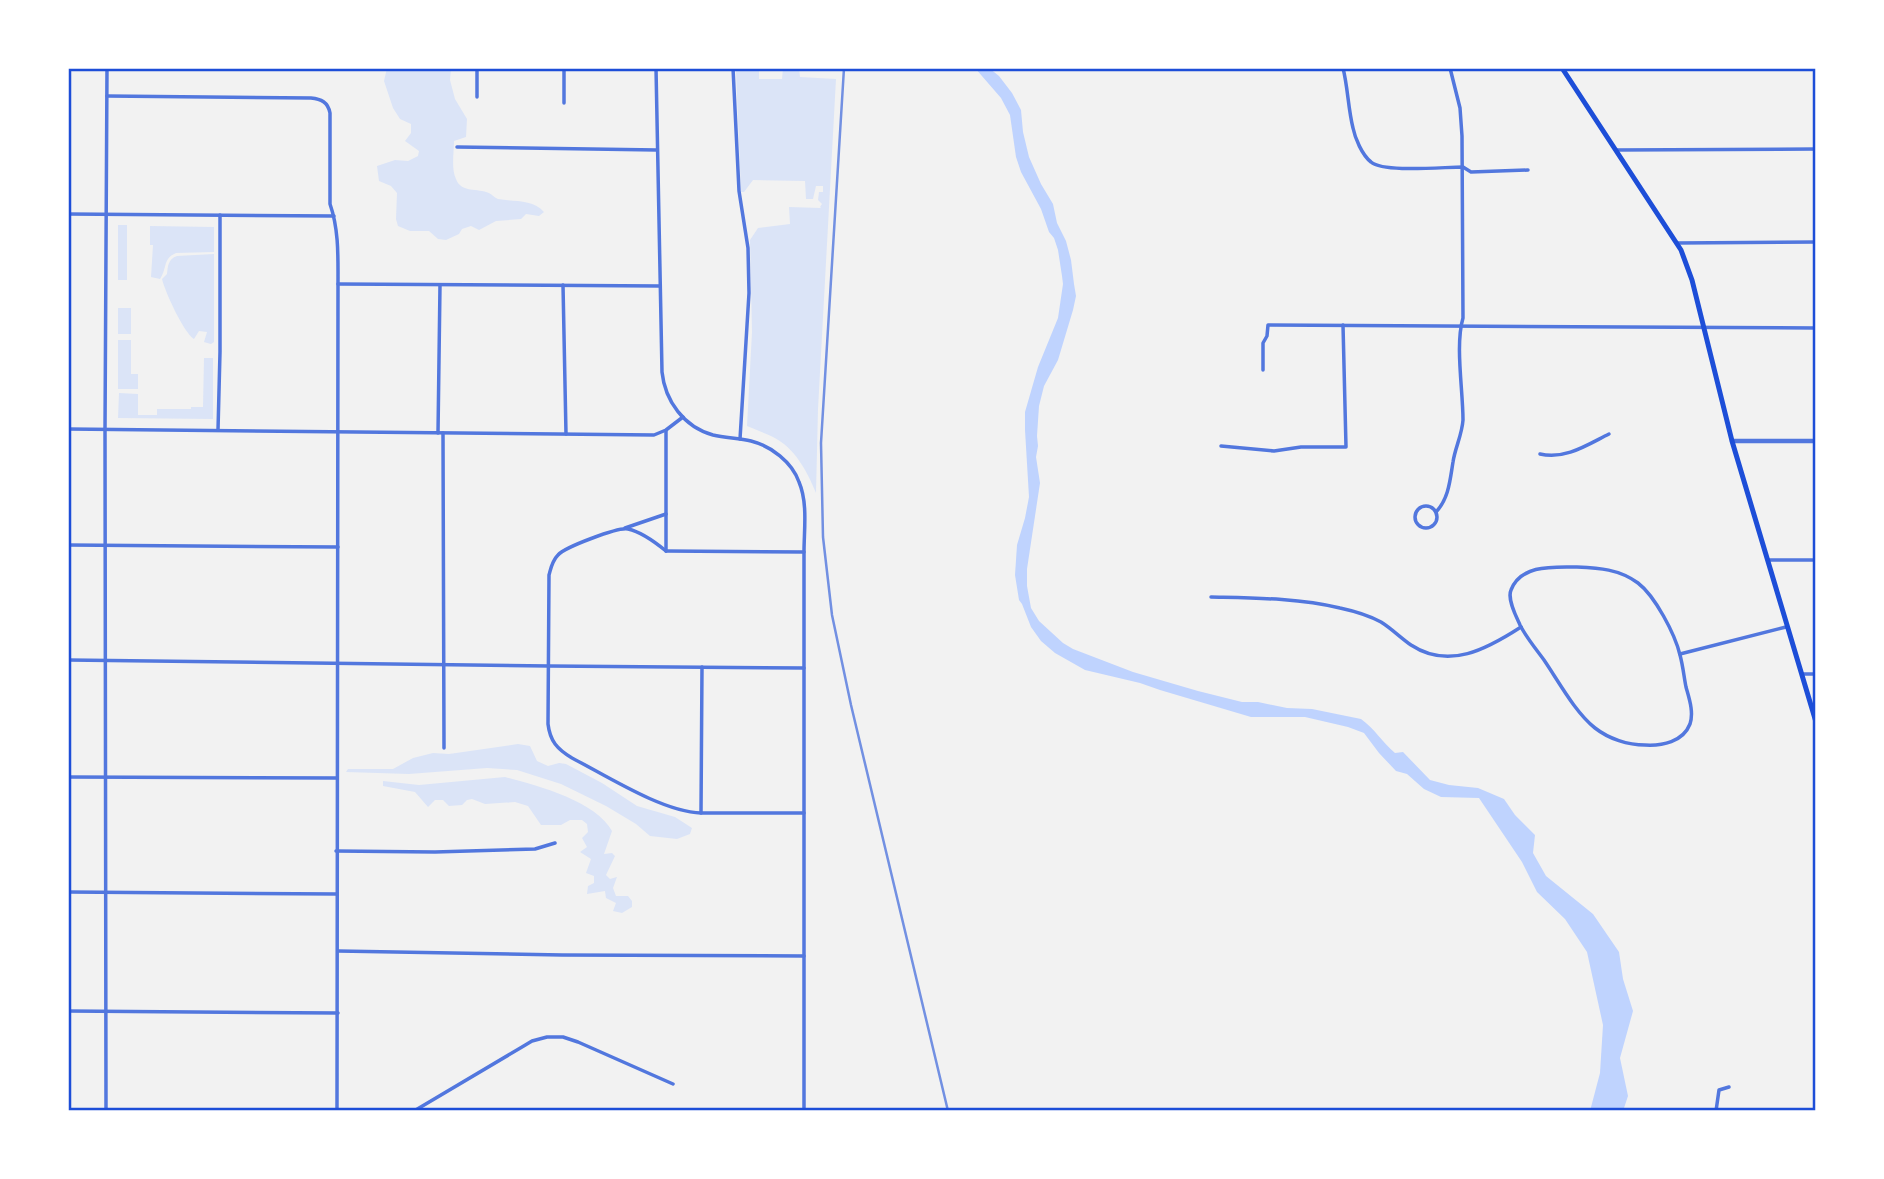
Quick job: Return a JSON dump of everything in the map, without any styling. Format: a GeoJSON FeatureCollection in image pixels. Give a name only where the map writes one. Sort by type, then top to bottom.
{"type":"FeatureCollection","features":[{"type":"Feature","properties":{"kind":"main road"},"geometry":{"type":"LineString","coordinates":[[1562,68],[1677,243],[1692,280],[1732,441],[1816,722]]}},
{"type":"Feature","properties":{"kind":"street"},"geometry":{"type":"LineString","coordinates":[[106,1111],[107,68]]}},
{"type":"Feature","properties":{"kind":"street"},"geometry":{"type":"LineString","coordinates":[[477,68],[477,97]]}},
{"type":"Feature","properties":{"kind":"street"},"geometry":{"type":"LineString","coordinates":[[564,68],[564,103]]}},
{"type":"Feature","properties":{"kind":"street"},"geometry":{"type":"LineString","coordinates":[[656,68],[663,383],[673,407],[682,417],[705,432],[752,441],[768,448],[788,464],[799,480],[803,493],[804,1111]]}},
{"type":"Feature","properties":{"kind":"street"},"geometry":{"type":"LineString","coordinates":[[733,68],[739,191],[748,248],[740,439]]}},
{"type":"Feature","properties":{"kind":"street"},"geometry":{"type":"LineString","coordinates":[[1343,68],[1355,134],[1371,162],[1389,168],[1463,167],[1471,172],[1528,170]]}},
{"type":"Feature","properties":{"kind":"street"},"geometry":{"type":"LineString","coordinates":[[1436,512],[1428,506],[1421,506],[1415,514],[1416,522],[1422,528],[1429,528],[1436,523],[1436,512],[1444,503],[1448,491],[1463,422],[1463,167],[1460,108],[1450,68]]}},
{"type":"Feature","properties":{"kind":"street"},"geometry":{"type":"LineString","coordinates":[[107,96],[311,98],[320,99],[327,105],[330,113],[330,204],[337,238],[338,284],[337,1111]]}},
{"type":"Feature","properties":{"kind":"street"},"geometry":{"type":"LineString","coordinates":[[457,147],[657,150]]}},
{"type":"Feature","properties":{"kind":"street"},"geometry":{"type":"LineString","coordinates":[[1616,150],[1816,149]]}},
{"type":"Feature","properties":{"kind":"street"},"geometry":{"type":"LineString","coordinates":[[68,214],[334,216]]}},
{"type":"Feature","properties":{"kind":"street"},"geometry":{"type":"LineString","coordinates":[[218,430],[220,215]]}},
{"type":"Feature","properties":{"kind":"street"},"geometry":{"type":"LineString","coordinates":[[1677,243],[1816,242]]}},
{"type":"Feature","properties":{"kind":"street"},"geometry":{"type":"LineString","coordinates":[[338,284],[660,286]]}},
{"type":"Feature","properties":{"kind":"street"},"geometry":{"type":"LineString","coordinates":[[440,285],[444,748]]}},
{"type":"Feature","properties":{"kind":"street"},"geometry":{"type":"LineString","coordinates":[[563,285],[566,435]]}},
{"type":"Feature","properties":{"kind":"street"},"geometry":{"type":"LineString","coordinates":[[1264,370],[1264,343],[1268,325],[1816,328]]}},
{"type":"Feature","properties":{"kind":"street"},"geometry":{"type":"LineString","coordinates":[[1221,446],[1274,450],[1346,447],[1343,325]]}},
{"type":"Feature","properties":{"kind":"street"},"geometry":{"type":"LineString","coordinates":[[68,429],[654,435],[666,430],[682,417]]}},
{"type":"Feature","properties":{"kind":"street"},"geometry":{"type":"LineString","coordinates":[[666,430],[666,551]]}},
{"type":"Feature","properties":{"kind":"street"},"geometry":{"type":"LineString","coordinates":[[1540,454],[1564,455],[1609,434]]}},
{"type":"Feature","properties":{"kind":"street"},"geometry":{"type":"LineString","coordinates":[[1732,441],[1816,441]]}},
{"type":"Feature","properties":{"kind":"street"},"geometry":{"type":"LineString","coordinates":[[666,514],[570,547],[555,559],[549,575],[548,724],[551,739],[554,745],[572,758],[684,812],[804,813]]}},
{"type":"Feature","properties":{"kind":"street"},"geometry":{"type":"LineString","coordinates":[[625,528],[657,543],[666,551],[804,552]]}},
{"type":"Feature","properties":{"kind":"street"},"geometry":{"type":"LineString","coordinates":[[68,545],[338,547]]}},
{"type":"Feature","properties":{"kind":"street"},"geometry":{"type":"LineString","coordinates":[[1767,560],[1816,560]]}},
{"type":"Feature","properties":{"kind":"street"},"geometry":{"type":"LineString","coordinates":[[1577,567],[1605,569],[1627,576],[1650,593],[1680,654],[1692,715],[1690,723],[1680,737],[1671,742],[1648,746],[1634,745],[1603,733],[1587,721],[1521,627],[1509,594],[1519,577],[1539,568],[1577,567]]}},
{"type":"Feature","properties":{"kind":"street"},"geometry":{"type":"LineString","coordinates":[[1211,597],[1270,599],[1338,608],[1382,623],[1412,645],[1441,656],[1457,656],[1484,649],[1521,627]]}},
{"type":"Feature","properties":{"kind":"street"},"geometry":{"type":"LineString","coordinates":[[1680,654],[1786,626]]}},
{"type":"Feature","properties":{"kind":"street"},"geometry":{"type":"LineString","coordinates":[[68,660],[804,668]]}},
{"type":"Feature","properties":{"kind":"street"},"geometry":{"type":"LineString","coordinates":[[701,813],[702,667]]}},
{"type":"Feature","properties":{"kind":"street"},"geometry":{"type":"LineString","coordinates":[[1801,674],[1816,674]]}},
{"type":"Feature","properties":{"kind":"street"},"geometry":{"type":"LineString","coordinates":[[68,777],[337,778]]}},
{"type":"Feature","properties":{"kind":"street"},"geometry":{"type":"LineString","coordinates":[[336,851],[535,849],[555,843]]}},
{"type":"Feature","properties":{"kind":"street"},"geometry":{"type":"LineString","coordinates":[[68,892],[337,894]]}},
{"type":"Feature","properties":{"kind":"street"},"geometry":{"type":"LineString","coordinates":[[338,951],[804,956]]}},
{"type":"Feature","properties":{"kind":"street"},"geometry":{"type":"LineString","coordinates":[[68,1011],[338,1013]]}},
{"type":"Feature","properties":{"kind":"street"},"geometry":{"type":"LineString","coordinates":[[414,1111],[532,1041],[547,1037],[562,1037],[578,1042],[673,1084]]}},
{"type":"Feature","properties":{"kind":"street"},"geometry":{"type":"LineString","coordinates":[[1716,1111],[1719,1090],[1729,1087]]}},
{"type":"Feature","properties":{"kind":"shaded area"},"geometry":{"type":"Polygon","coordinates":[[[387,68],[451,68],[450,80],[455,99],[467,119],[466,137],[454,141],[454,175],[458,183],[466,188],[489,193],[498,199],[529,203],[544,212],[539,216],[526,214],[521,219],[496,221],[479,230],[471,226],[446,240],[438,239],[429,231],[410,231],[398,226],[397,193],[391,186],[379,181],[377,166],[395,160],[408,161],[418,156],[419,151],[405,141],[411,133],[411,124],[400,119],[393,108],[384,81],[387,68]]]}},
{"type":"Feature","properties":{"kind":"shaded area"},"geometry":{"type":"Polygon","coordinates":[[[783,68],[799,68],[800,77],[836,79],[816,493],[804,469],[788,447],[747,426],[752,332],[750,240],[758,228],[790,224],[789,207],[821,208],[822,204],[818,200],[823,186],[816,186],[813,199],[806,199],[805,181],[753,180],[744,192],[741,192],[736,71],[759,71],[759,79],[782,79],[783,68]]]}},
{"type":"Feature","properties":{"kind":"shaded area"},"geometry":{"type":"Polygon","coordinates":[[[118,225],[127,225],[127,280],[118,280],[118,225]]]}},
{"type":"Feature","properties":{"kind":"shaded area"},"geometry":{"type":"Polygon","coordinates":[[[150,226],[214,227],[214,252],[176,253],[167,261],[160,279],[151,277],[153,245],[150,245],[150,226]]]}},
{"type":"Feature","properties":{"kind":"shaded area"},"geometry":{"type":"Polygon","coordinates":[[[214,254],[214,342],[211,344],[204,342],[207,332],[199,331],[194,339],[185,329],[162,279],[174,257],[214,254]]]}},
{"type":"Feature","properties":{"kind":"shaded area"},"geometry":{"type":"Polygon","coordinates":[[[118,308],[131,308],[131,334],[118,334],[118,308]]]}},
{"type":"Feature","properties":{"kind":"shaded area"},"geometry":{"type":"Polygon","coordinates":[[[118,340],[131,340],[131,374],[138,374],[138,389],[118,389],[118,340]]]}},
{"type":"Feature","properties":{"kind":"shaded area"},"geometry":{"type":"Polygon","coordinates":[[[204,358],[213,358],[213,419],[118,418],[119,393],[138,394],[138,415],[157,415],[157,409],[203,407],[204,358]]]}},
{"type":"Feature","properties":{"kind":"shaded area"},"geometry":{"type":"Polygon","coordinates":[[[518,744],[530,746],[537,761],[548,766],[566,764],[637,806],[675,817],[692,828],[690,834],[677,839],[650,836],[606,806],[561,784],[517,770],[487,768],[409,774],[346,772],[348,769],[393,769],[413,758],[433,753],[449,754],[518,744]]]}},
{"type":"Feature","properties":{"kind":"shaded area"},"geometry":{"type":"Polygon","coordinates":[[[505,777],[564,796],[604,820],[612,831],[604,854],[612,853],[615,856],[606,875],[610,879],[617,877],[613,888],[616,896],[628,896],[632,907],[622,913],[613,911],[616,903],[606,898],[605,891],[587,894],[588,886],[594,883],[594,876],[586,873],[591,859],[580,852],[587,847],[582,838],[588,832],[587,824],[582,820],[570,820],[561,825],[541,825],[528,806],[515,802],[485,804],[472,799],[462,805],[449,806],[443,800],[435,800],[428,807],[415,792],[383,786],[383,781],[419,785],[505,777]]]}},
{"type":"Feature","properties":{"kind":"water"},"geometry":{"type":"Polygon","coordinates":[[[975,68],[989,68],[999,76],[1021,110],[1029,157],[1053,204],[1057,223],[1066,241],[1076,296],[1058,360],[1044,386],[1039,406],[1036,457],[1040,483],[1027,569],[1027,586],[1031,608],[1039,621],[1073,649],[1133,672],[1242,702],[1312,709],[1361,719],[1395,753],[1403,752],[1430,780],[1478,788],[1504,799],[1515,815],[1535,835],[1533,853],[1546,876],[1593,914],[1619,952],[1623,979],[1633,1011],[1620,1058],[1628,1096],[1623,1111],[1590,1111],[1600,1073],[1603,1025],[1587,952],[1565,919],[1537,892],[1522,862],[1479,798],[1441,797],[1424,789],[1407,774],[1396,771],[1364,733],[1348,727],[1305,717],[1251,717],[1140,683],[1085,670],[1055,653],[1041,641],[1031,627],[1019,600],[1015,575],[1017,545],[1029,497],[1025,412],[1038,367],[1058,318],[1063,284],[1054,238],[1016,157],[1010,115],[1001,98],[975,68]]]}},
{"type":"Feature","properties":{"kind":"railway"},"geometry":{"type":"LineString","coordinates":[[844,68],[821,443],[823,537],[832,615],[851,705],[948,1111]]}}]}
